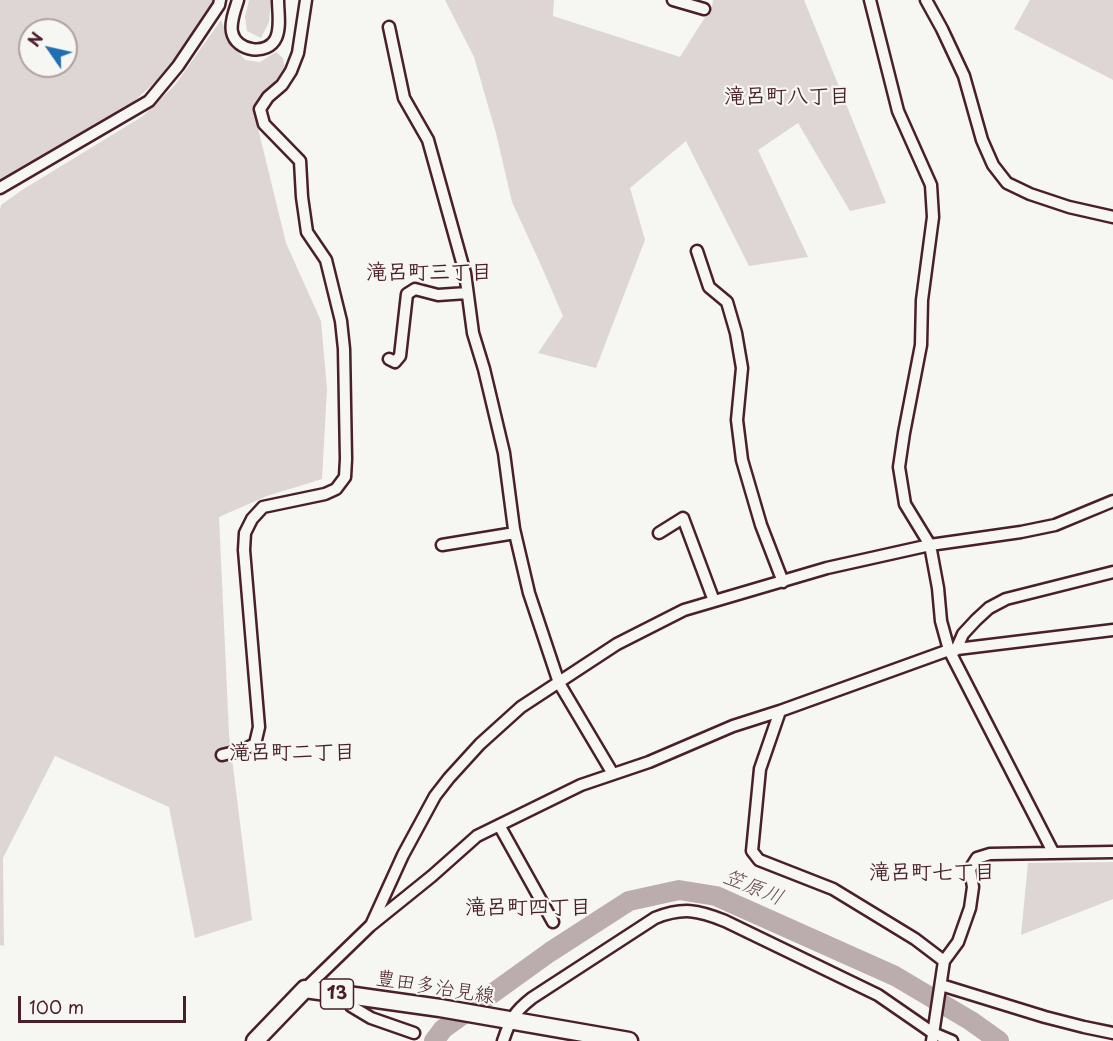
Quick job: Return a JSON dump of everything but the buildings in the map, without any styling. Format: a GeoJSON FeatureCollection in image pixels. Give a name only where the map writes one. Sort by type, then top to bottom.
{"type":"FeatureCollection","features":[{"type":"Feature","properties":{"kind":"main road","name":"豊田多治見線"},"geometry":{"type":"LineString","coordinates":[[305,989],[440,1008],[629,1041]]}},
{"type":"Feature","properties":{"kind":"main road","name":"13"},"geometry":{"type":"LineString","coordinates":[[255,1041],[305,989]]}},
{"type":"Feature","properties":{"kind":"street"},"geometry":{"type":"LineString","coordinates":[[0,189],[149,101],[178,66],[219,5],[220,0]]}},
{"type":"Feature","properties":{"kind":"street"},"geometry":{"type":"LineString","coordinates":[[238,0],[232,33],[236,41],[252,50],[270,46],[277,37],[278,0]]}},
{"type":"Feature","properties":{"kind":"street"},"geometry":{"type":"LineString","coordinates":[[222,755],[243,750],[255,744],[259,727],[244,550],[245,533],[252,519],[263,507],[325,494],[336,489],[345,477],[344,348],[341,321],[326,260],[307,232],[300,161],[264,124],[260,109],[268,97],[282,85],[291,71],[298,53],[306,0]]}},
{"type":"Feature","properties":{"kind":"street"},"geometry":{"type":"LineString","coordinates":[[673,0],[704,9]]}},
{"type":"Feature","properties":{"kind":"street"},"geometry":{"type":"LineString","coordinates":[[870,0],[898,111],[931,185],[933,217],[922,300],[921,345],[899,467],[905,504],[930,545],[941,621],[952,650],[1053,852]]}},
{"type":"Feature","properties":{"kind":"street"},"geometry":{"type":"LineString","coordinates":[[926,0],[964,76],[982,140],[993,165],[1007,183],[1030,194],[1069,207],[1113,217]]}},
{"type":"Feature","properties":{"kind":"street"},"geometry":{"type":"LineString","coordinates":[[389,27],[404,98],[428,140],[465,273],[473,333],[504,453],[515,533],[529,593],[559,683],[613,774]]}},
{"type":"Feature","properties":{"kind":"street"},"geometry":{"type":"LineString","coordinates":[[697,251],[709,287],[727,302],[737,335],[742,368],[737,420],[742,460],[761,525],[783,582]]}},
{"type":"Feature","properties":{"kind":"street"},"geometry":{"type":"LineString","coordinates":[[389,359],[394,362],[400,356],[408,294],[416,290],[438,295],[467,293]]}},
{"type":"Feature","properties":{"kind":"street"},"geometry":{"type":"LineString","coordinates":[[370,926],[403,855],[435,796],[449,778],[480,744],[522,707],[617,644],[684,610],[827,568],[930,545],[1055,525],[1113,501]]}},
{"type":"Feature","properties":{"kind":"street"},"geometry":{"type":"LineString","coordinates":[[658,533],[683,519],[714,601]]}},
{"type":"Feature","properties":{"kind":"street"},"geometry":{"type":"LineString","coordinates":[[442,545],[515,533]]}},
{"type":"Feature","properties":{"kind":"street"},"geometry":{"type":"LineString","coordinates":[[952,650],[976,620],[989,608],[1005,599],[1113,572]]}},
{"type":"Feature","properties":{"kind":"street"},"geometry":{"type":"LineString","coordinates":[[305,989],[370,926],[441,869],[477,836],[581,785],[649,762],[733,726],[952,650],[1113,630]]}},
{"type":"Feature","properties":{"kind":"street"},"geometry":{"type":"LineString","coordinates":[[780,711],[760,769],[752,851],[759,860],[833,889],[915,939],[944,961]]}},
{"type":"Feature","properties":{"kind":"street"},"geometry":{"type":"LineString","coordinates":[[499,825],[553,922]]}},
{"type":"Feature","properties":{"kind":"street"},"geometry":{"type":"LineString","coordinates":[[932,1037],[944,961],[958,942],[970,908],[973,887],[970,869],[978,858],[990,854],[1113,852]]}},
{"type":"Feature","properties":{"kind":"street"},"geometry":{"type":"LineString","coordinates":[[503,1041],[504,1020],[519,1008],[655,918],[680,910],[708,914],[725,921],[878,995],[932,1037],[952,1041]]}},
{"type":"Feature","properties":{"kind":"street"},"geometry":{"type":"LineString","coordinates":[[941,985],[1084,1028],[1113,1033]]}},
{"type":"Feature","properties":{"kind":"street"},"geometry":{"type":"LineString","coordinates":[[347,995],[351,1006],[371,1018],[414,1033]]}},
{"type":"Feature","properties":{"kind":"shaded area"},"geometry":{"type":"Polygon","coordinates":[[[0,0],[212,0],[212,7],[160,78],[133,102],[0,181],[0,0]]]}},
{"type":"Feature","properties":{"kind":"shaded area"},"geometry":{"type":"Polygon","coordinates":[[[249,0],[271,0],[269,22],[261,38],[247,31],[245,17],[249,0]]]}},
{"type":"Feature","properties":{"kind":"shaded area"},"geometry":{"type":"Polygon","coordinates":[[[445,0],[554,0],[553,16],[680,57],[712,6],[713,0],[804,0],[886,203],[850,211],[798,123],[758,150],[808,257],[749,266],[686,141],[630,188],[645,240],[596,368],[538,353],[563,316],[512,202],[496,133],[474,57],[445,0]]]}},
{"type":"Feature","properties":{"kind":"shaded area"},"geometry":{"type":"Polygon","coordinates":[[[1030,0],[1113,0],[1113,80],[1014,29],[1030,0]]]}},
{"type":"Feature","properties":{"kind":"shaded area"},"geometry":{"type":"Polygon","coordinates":[[[221,20],[232,44],[245,60],[260,62],[276,52],[283,58],[286,72],[267,90],[256,120],[286,243],[321,321],[327,389],[322,479],[267,496],[219,517],[229,734],[252,920],[195,938],[169,807],[55,756],[3,858],[4,946],[0,945],[1,205],[143,116],[175,85],[221,20]]]}},
{"type":"Feature","properties":{"kind":"shaded area"},"geometry":{"type":"Polygon","coordinates":[[[1113,862],[1113,899],[1021,935],[1028,863],[1113,862]]]}},
{"type":"Feature","properties":{"kind":"waterway","name":"笠原川"},"geometry":{"type":"LineString","coordinates":[[434,1041],[443,1029],[550,952],[629,901],[679,890],[716,896],[895,976],[971,1021],[999,1041]]}},
{"type":"Feature","properties":{"kind":"district","name":"滝呂町八丁目"},"geometry":{"type":"Point","coordinates":[787,97]}},
{"type":"Feature","properties":{"kind":"district","name":"滝呂町三丁目"},"geometry":{"type":"Point","coordinates":[429,273]}},
{"type":"Feature","properties":{"kind":"district","name":"滝呂町二丁目"},"geometry":{"type":"Point","coordinates":[292,753]}},
{"type":"Feature","properties":{"kind":"district","name":"滝呂町七丁目"},"geometry":{"type":"Point","coordinates":[932,873]}},
{"type":"Feature","properties":{"kind":"district","name":"滝呂町四丁目"},"geometry":{"type":"Point","coordinates":[528,908]}}]}
